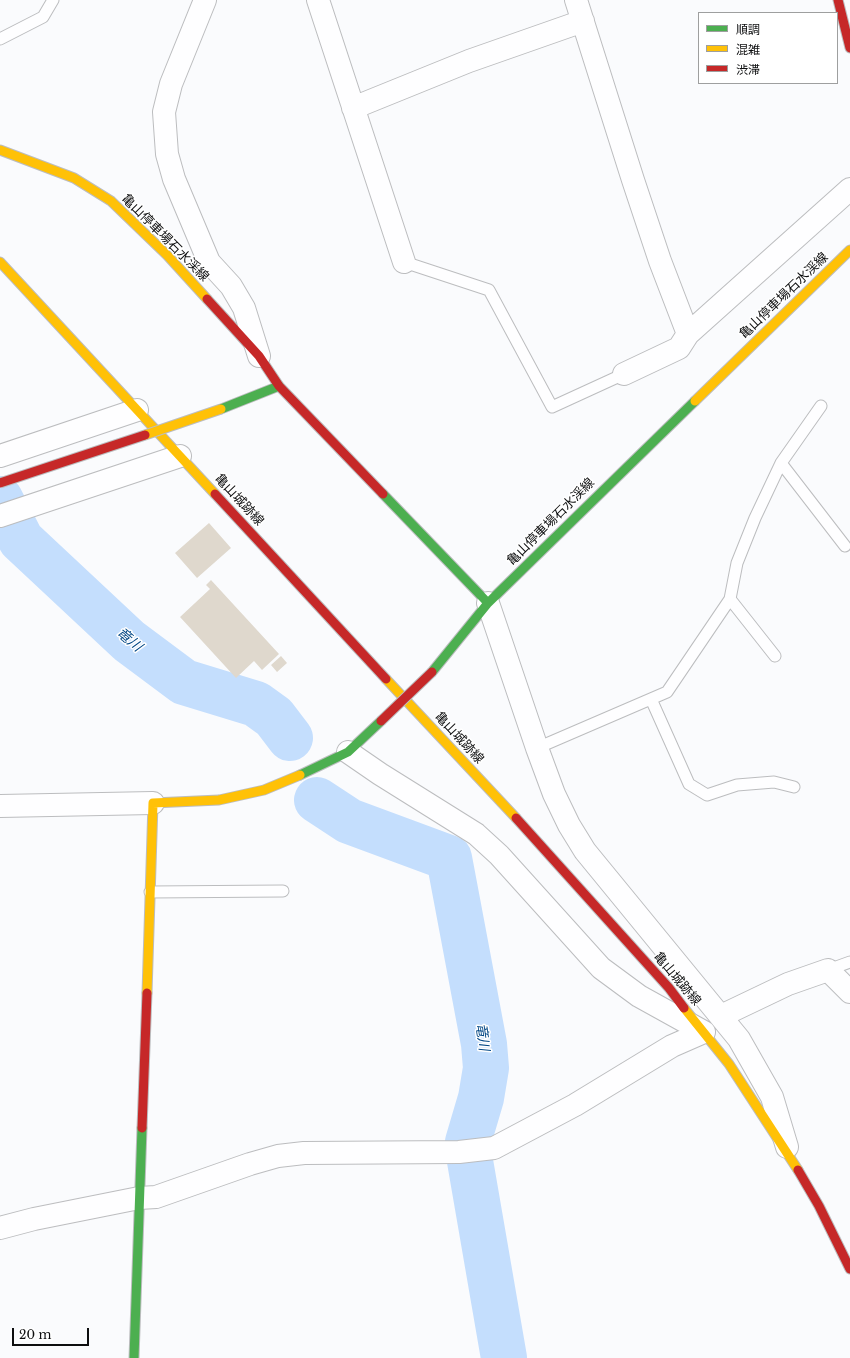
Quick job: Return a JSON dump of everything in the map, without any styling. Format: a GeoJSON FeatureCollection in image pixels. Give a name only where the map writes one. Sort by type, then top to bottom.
{"type":"FeatureCollection","features":[{"type":"Feature","properties":{"kind":"main road"},"geometry":{"type":"LineString","coordinates":[[838,0],[850,48]]}},
{"type":"Feature","properties":{"kind":"main road","name":"亀山停車場石水渓線"},"geometry":{"type":"LineString","coordinates":[[0,150],[74,178],[111,201],[167,255],[259,356],[279,386],[488,603],[620,472],[850,250]]}},
{"type":"Feature","properties":{"kind":"main road","name":"亀山城跡線"},"geometry":{"type":"LineString","coordinates":[[0,262],[561,867],[669,988],[704,1032],[757,1104],[790,1155],[819,1206],[850,1269]]}},
{"type":"Feature","properties":{"kind":"main road"},"geometry":{"type":"LineString","coordinates":[[0,483],[221,409],[279,386]]}},
{"type":"Feature","properties":{"kind":"main road"},"geometry":{"type":"LineString","coordinates":[[134,1358],[138,1198],[153,803],[219,800],[264,790],[294,778],[348,752],[432,672],[488,603]]}},
{"type":"Feature","properties":{"kind":"street"},"geometry":{"type":"LineString","coordinates":[[205,0],[171,84],[164,112],[167,154],[174,179],[210,262],[231,286],[244,308],[259,356]]}},
{"type":"Feature","properties":{"kind":"street"},"geometry":{"type":"LineString","coordinates":[[318,0],[404,262]]}},
{"type":"Feature","properties":{"kind":"street"},"geometry":{"type":"LineString","coordinates":[[576,0],[660,261],[688,334]]}},
{"type":"Feature","properties":{"kind":"street"},"geometry":{"type":"LineString","coordinates":[[353,108],[469,61],[583,21]]}},
{"type":"Feature","properties":{"kind":"street"},"geometry":{"type":"LineString","coordinates":[[624,374],[680,348],[688,334],[850,189]]}},
{"type":"Feature","properties":{"kind":"street"},"geometry":{"type":"LineString","coordinates":[[0,456],[137,410]]}},
{"type":"Feature","properties":{"kind":"street"},"geometry":{"type":"LineString","coordinates":[[10,513],[180,456]]}},
{"type":"Feature","properties":{"kind":"street"},"geometry":{"type":"LineString","coordinates":[[488,603],[537,748],[554,794],[569,825],[585,851],[739,1039],[772,1097],[790,1155]]}},
{"type":"Feature","properties":{"kind":"street"},"geometry":{"type":"LineString","coordinates":[[348,752],[380,774],[476,834],[499,855],[601,968],[639,996],[704,1032]]}},
{"type":"Feature","properties":{"kind":"street"},"geometry":{"type":"LineString","coordinates":[[0,806],[153,803]]}},
{"type":"Feature","properties":{"kind":"street"},"geometry":{"type":"LineString","coordinates":[[721,1016],[788,984],[828,970],[850,992]]}},
{"type":"Feature","properties":{"kind":"street"},"geometry":{"type":"LineString","coordinates":[[0,1228],[34,1219],[138,1198],[156,1197],[250,1164],[278,1156],[304,1153],[460,1152],[494,1148],[575,1105],[672,1046],[704,1032]]}},
{"type":"Feature","properties":{"kind":"lane"},"geometry":{"type":"LineString","coordinates":[[0,39],[43,17],[53,0]]}},
{"type":"Feature","properties":{"kind":"lane"},"geometry":{"type":"LineString","coordinates":[[404,262],[489,290],[552,408],[624,374]]}},
{"type":"Feature","properties":{"kind":"lane"},"geometry":{"type":"LineString","coordinates":[[537,748],[667,692],[730,599],[737,563],[755,518],[781,463],[821,406]]}},
{"type":"Feature","properties":{"kind":"lane"},"geometry":{"type":"LineString","coordinates":[[781,463],[845,546]]}},
{"type":"Feature","properties":{"kind":"lane"},"geometry":{"type":"LineString","coordinates":[[730,599],[775,656]]}},
{"type":"Feature","properties":{"kind":"lane"},"geometry":{"type":"LineString","coordinates":[[651,699],[689,784],[707,795],[736,785],[744,784],[774,782],[794,787]]}},
{"type":"Feature","properties":{"kind":"lane"},"geometry":{"type":"LineString","coordinates":[[150,892],[283,891]]}},
{"type":"Feature","properties":{"kind":"lane"},"geometry":{"type":"LineString","coordinates":[[828,970],[850,962]]}},
{"type":"Feature","properties":{"kind":"building"},"geometry":{"type":"Polygon","coordinates":[[[209,523],[231,548],[197,578],[175,553],[209,523]]]}},
{"type":"Feature","properties":{"kind":"building"},"geometry":{"type":"Polygon","coordinates":[[[211,580],[279,654],[262,670],[254,661],[236,678],[180,617],[210,589],[206,585],[211,580]]]}},
{"type":"Feature","properties":{"kind":"building"},"geometry":{"type":"Polygon","coordinates":[[[281,656],[287,663],[277,672],[271,665],[281,656]]]}},
{"type":"Feature","properties":{"kind":"waterway","name":"竜川"},"geometry":{"type":"LineString","coordinates":[[0,499],[21,540],[129,641],[184,682],[256,704],[274,717],[290,738]]}},
{"type":"Feature","properties":{"kind":"waterway","name":"竜川"},"geometry":{"type":"LineString","coordinates":[[317,800],[349,821],[449,858],[484,1044],[486,1068],[481,1098],[468,1142],[504,1358]]}},
{"type":"Feature","properties":{"kind":"traffic: fast"},"geometry":{"type":"LineString","coordinates":[[221,409],[279,386]]}},
{"type":"Feature","properties":{"kind":"traffic: fast"},"geometry":{"type":"LineString","coordinates":[[432,672],[488,603],[695,401]]}},
{"type":"Feature","properties":{"kind":"traffic: fast"},"geometry":{"type":"LineString","coordinates":[[383,494],[488,603]]}},
{"type":"Feature","properties":{"kind":"traffic: fast"},"geometry":{"type":"LineString","coordinates":[[300,775],[348,752],[381,721]]}},
{"type":"Feature","properties":{"kind":"traffic: fast"},"geometry":{"type":"LineString","coordinates":[[134,1358],[142,1128]]}},
{"type":"Feature","properties":{"kind":"traffic: slow"},"geometry":{"type":"LineString","coordinates":[[0,150],[74,178],[111,201],[167,255],[207,299]]}},
{"type":"Feature","properties":{"kind":"traffic: slow"},"geometry":{"type":"LineString","coordinates":[[695,401],[850,250]]}},
{"type":"Feature","properties":{"kind":"traffic: slow"},"geometry":{"type":"LineString","coordinates":[[0,262],[215,494]]}},
{"type":"Feature","properties":{"kind":"traffic: slow"},"geometry":{"type":"LineString","coordinates":[[145,435],[221,409]]}},
{"type":"Feature","properties":{"kind":"traffic: slow"},"geometry":{"type":"LineString","coordinates":[[386,679],[516,818]]}},
{"type":"Feature","properties":{"kind":"traffic: slow"},"geometry":{"type":"LineString","coordinates":[[147,993],[153,803],[219,800],[264,790],[300,775]]}},
{"type":"Feature","properties":{"kind":"traffic: slow"},"geometry":{"type":"LineString","coordinates":[[684,1008],[729,1064],[798,1170]]}},
{"type":"Feature","properties":{"kind":"traffic: jam"},"geometry":{"type":"LineString","coordinates":[[838,0],[850,48]]}},
{"type":"Feature","properties":{"kind":"traffic: jam"},"geometry":{"type":"LineString","coordinates":[[207,299],[259,356],[279,386],[383,494]]}},
{"type":"Feature","properties":{"kind":"traffic: jam"},"geometry":{"type":"LineString","coordinates":[[0,483],[145,435]]}},
{"type":"Feature","properties":{"kind":"traffic: jam"},"geometry":{"type":"LineString","coordinates":[[215,494],[386,679]]}},
{"type":"Feature","properties":{"kind":"traffic: jam"},"geometry":{"type":"LineString","coordinates":[[381,721],[432,672]]}},
{"type":"Feature","properties":{"kind":"traffic: jam"},"geometry":{"type":"LineString","coordinates":[[516,818],[669,988],[684,1008]]}},
{"type":"Feature","properties":{"kind":"traffic: jam"},"geometry":{"type":"LineString","coordinates":[[142,1128],[147,993]]}},
{"type":"Feature","properties":{"kind":"traffic: jam"},"geometry":{"type":"LineString","coordinates":[[798,1170],[819,1206],[850,1269]]}}]}
